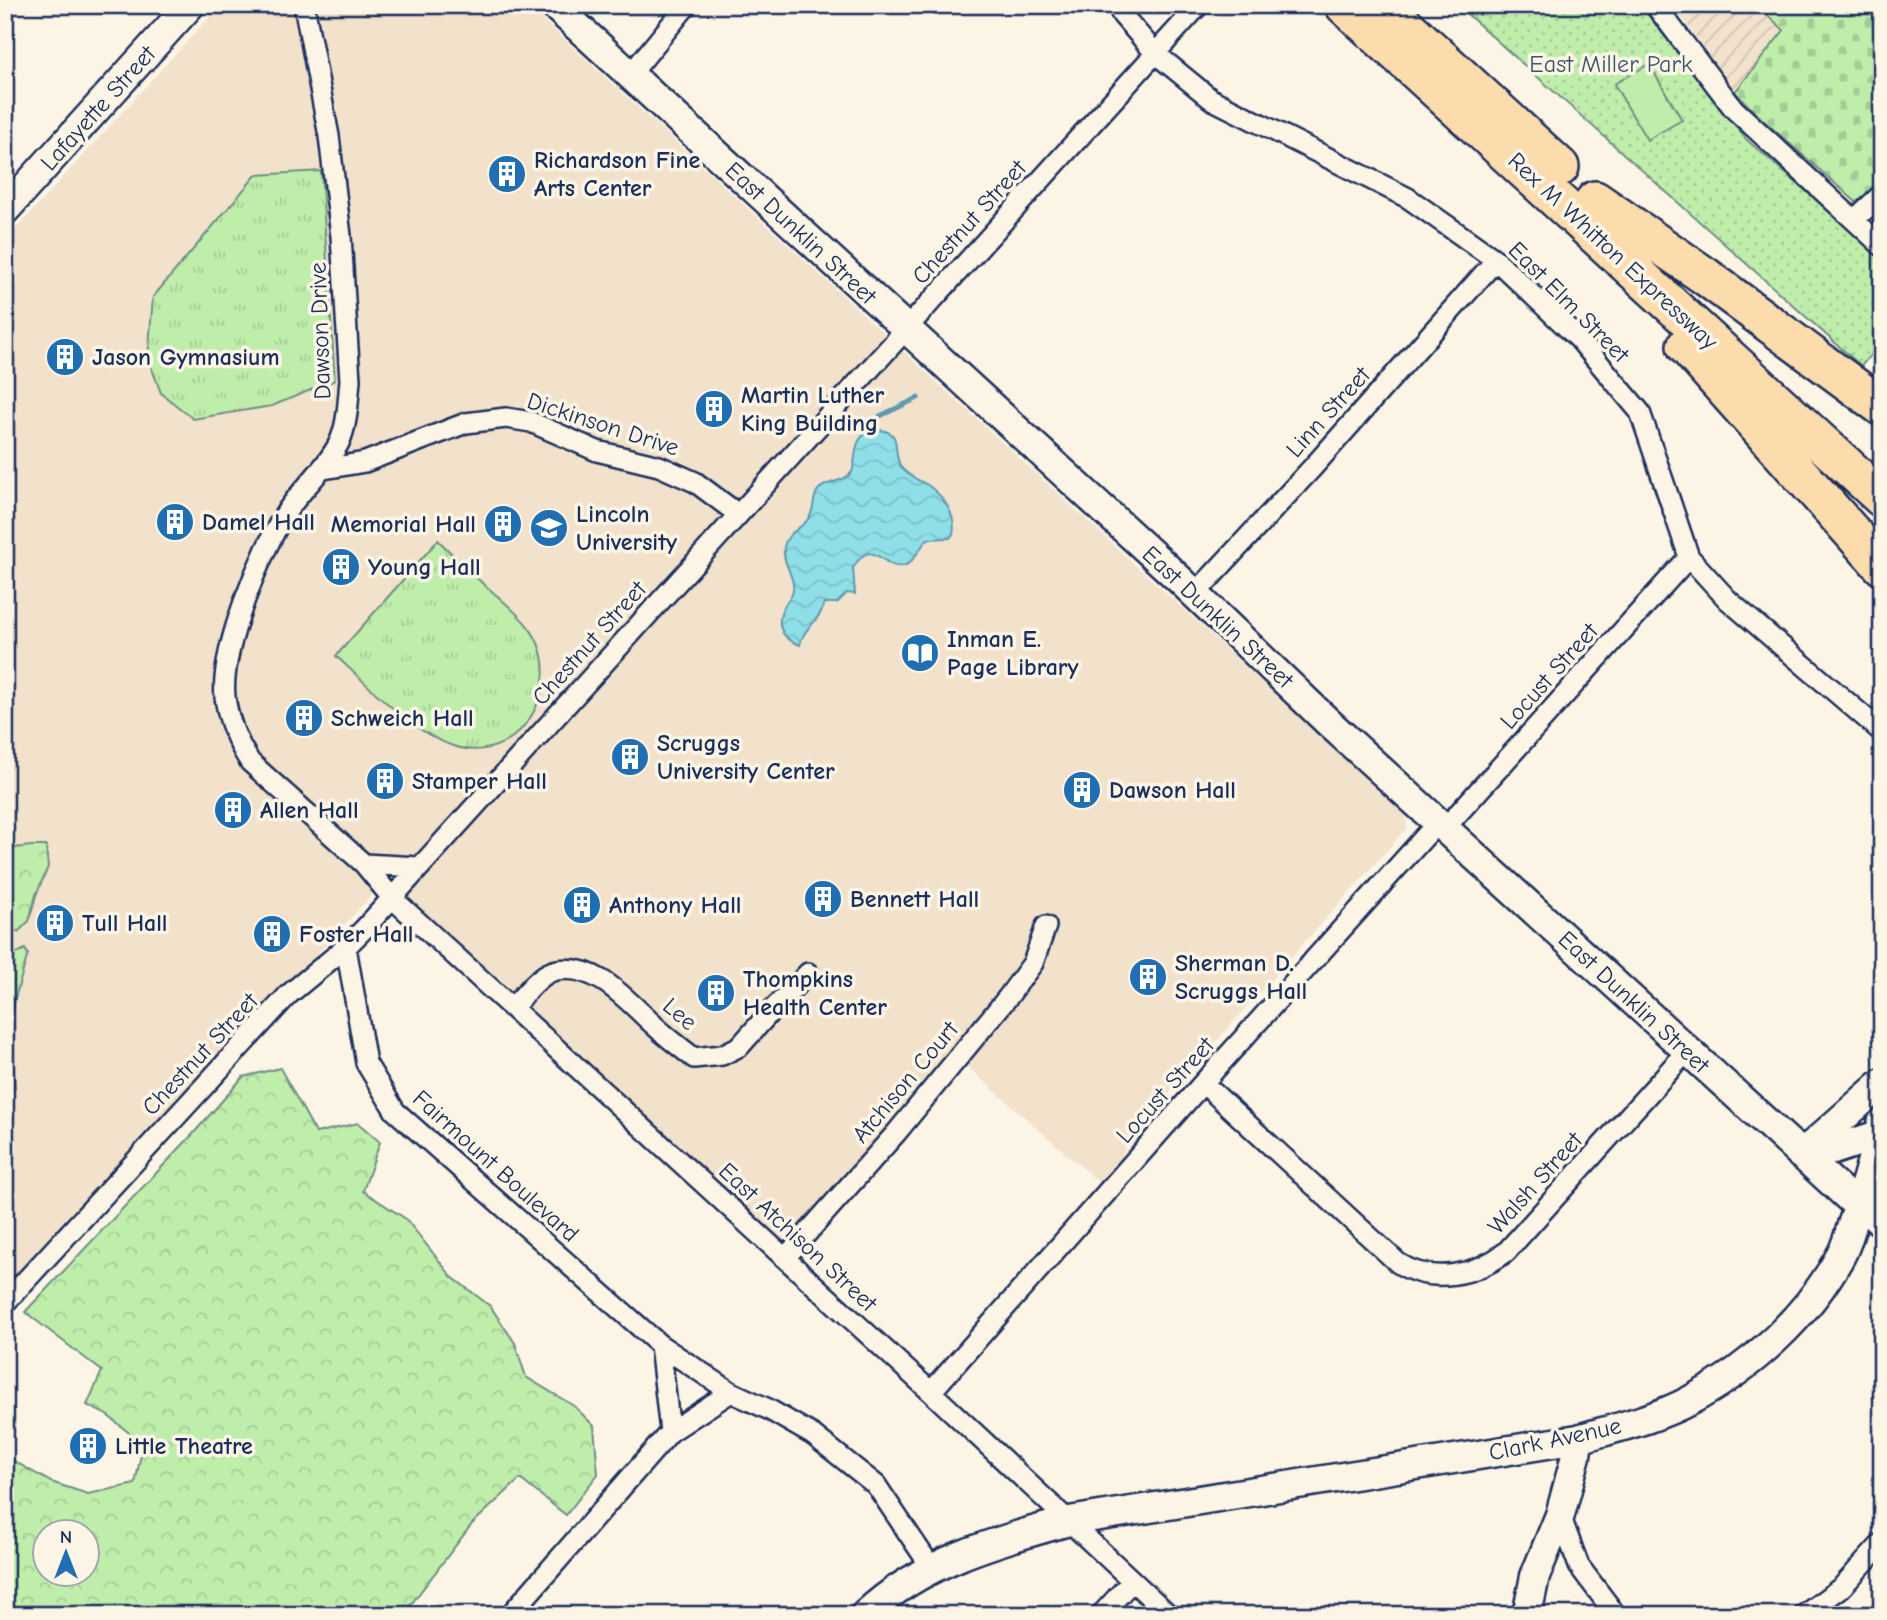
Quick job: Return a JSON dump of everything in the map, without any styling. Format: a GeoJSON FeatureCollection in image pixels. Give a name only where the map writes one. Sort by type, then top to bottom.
{"type":"FeatureCollection","features":[{"type":"Feature","properties":{"kind":"highway","name":"Rex M Whitton Expressway"},"geometry":{"type":"LineString","coordinates":[[1344,5],[1882,498]]}},
{"type":"Feature","properties":{"kind":"highway","name":"Rex M Whitton Expressway"},"geometry":{"type":"LineString","coordinates":[[1383,5],[1882,465]]}},
{"type":"Feature","properties":{"kind":"highway"},"geometry":{"type":"LineString","coordinates":[[1595,200],[1705,276],[1882,407]]}},
{"type":"Feature","properties":{"kind":"highway"},"geometry":{"type":"LineString","coordinates":[[1624,260],[1688,349],[1882,566]]}},
{"type":"Feature","properties":{"kind":"main road","name":"Lafayette Street"},"geometry":{"type":"LineString","coordinates":[[5,210],[190,5]]}},
{"type":"Feature","properties":{"kind":"main road","name":"East Dunklin Street"},"geometry":{"type":"LineString","coordinates":[[554,5],[1195,594],[1328,722],[1859,1207]]}},
{"type":"Feature","properties":{"kind":"main road"},"geometry":{"type":"LineString","coordinates":[[1801,1155],[1882,1083]]}},
{"type":"Feature","properties":{"kind":"main road"},"geometry":{"type":"LineString","coordinates":[[1801,1155],[1833,1150],[1880,1129]]}},
{"type":"Feature","properties":{"kind":"main road","name":"Clark Avenue"},"geometry":{"type":"LineString","coordinates":[[865,1615],[883,1598],[931,1567],[1001,1539],[1069,1521],[1578,1439],[1637,1422],[1687,1402],[1728,1377],[1782,1335],[1817,1292],[1842,1254],[1859,1207],[1880,1129]]}},
{"type":"Feature","properties":{"kind":"main road"},"geometry":{"type":"LineString","coordinates":[[1527,1615],[1535,1576],[1560,1515],[1578,1439]]}},
{"type":"Feature","properties":{"kind":"street","name":"Dawson Drive"},"geometry":{"type":"LineString","coordinates":[[304,5],[329,136],[341,236],[350,380],[343,432],[324,469],[289,509],[260,560],[230,647],[225,675],[225,697],[239,746],[250,762],[364,864],[392,898]]}},
{"type":"Feature","properties":{"kind":"street"},"geometry":{"type":"LineString","coordinates":[[630,75],[687,5]]}},
{"type":"Feature","properties":{"kind":"street","name":"East Elm Street"},"geometry":{"type":"LineString","coordinates":[[1117,5],[1122,15],[1156,54],[1211,99],[1408,198],[1496,260],[1577,338],[1640,412],[1689,557],[1728,600],[1882,732]]}},
{"type":"Feature","properties":{"kind":"street","name":"Chestnut Street"},"geometry":{"type":"LineString","coordinates":[[5,1303],[288,995],[346,947],[392,898],[1199,5]]}},
{"type":"Feature","properties":{"kind":"street"},"geometry":{"type":"LineString","coordinates":[[1655,5],[1734,109],[1882,246]]}},
{"type":"Feature","properties":{"kind":"street"},"geometry":{"type":"LineString","coordinates":[[1854,220],[1882,194]]}},
{"type":"Feature","properties":{"kind":"street","name":"Linn Street"},"geometry":{"type":"LineString","coordinates":[[1195,594],[1315,464],[1496,260]]}},
{"type":"Feature","properties":{"kind":"street","name":"Dickinson Drive"},"geometry":{"type":"LineString","coordinates":[[324,469],[365,462],[466,423],[506,418],[531,422],[597,451],[659,466],[695,482],[738,513]]}},
{"type":"Feature","properties":{"kind":"street","name":"Locust Street"},"geometry":{"type":"LineString","coordinates":[[931,1392],[1203,1083],[1689,557]]}},
{"type":"Feature","properties":{"kind":"street"},"geometry":{"type":"LineString","coordinates":[[364,864],[419,867]]}},
{"type":"Feature","properties":{"kind":"street","name":"East Atchison Street"},"geometry":{"type":"LineString","coordinates":[[392,898],[931,1392],[1169,1615]]}},
{"type":"Feature","properties":{"kind":"street","name":"Atchison Court"},"geometry":{"type":"LineString","coordinates":[[785,1258],[939,1083],[1008,997],[1033,963],[1046,926]]}},
{"type":"Feature","properties":{"kind":"street","name":"Fairmount Boulevard"},"geometry":{"type":"LineString","coordinates":[[346,947],[366,1063],[395,1111],[660,1345],[731,1392],[768,1409],[813,1435],[876,1485],[931,1567]]}},
{"type":"Feature","properties":{"kind":"street","name":"Lee"},"geometry":{"type":"LineString","coordinates":[[512,1008],[536,982],[555,970],[584,971],[616,989],[659,1030],[694,1058],[722,1055],[740,1046],[808,973]]}},
{"type":"Feature","properties":{"kind":"street","name":"Walsh Street"},"geometry":{"type":"LineString","coordinates":[[1203,1083],[1398,1263],[1410,1271],[1425,1275],[1449,1275],[1492,1263],[1506,1252],[1687,1051]]}},
{"type":"Feature","properties":{"kind":"street","name":"East Dunklin Street"},"geometry":{"type":"LineString","coordinates":[[1859,1207],[1882,1228]]}},
{"type":"Feature","properties":{"kind":"street"},"geometry":{"type":"LineString","coordinates":[[660,1345],[670,1432]]}},
{"type":"Feature","properties":{"kind":"street"},"geometry":{"type":"LineString","coordinates":[[510,1615],[670,1432],[731,1392]]}},
{"type":"Feature","properties":{"kind":"street"},"geometry":{"type":"LineString","coordinates":[[1560,1515],[1579,1566],[1616,1615]]}},
{"type":"Feature","properties":{"kind":"street"},"geometry":{"type":"LineString","coordinates":[[1804,1615],[1842,1587],[1882,1543]]}},
{"type":"Feature","properties":{"kind":"street"},"geometry":{"type":"LineString","coordinates":[[1101,1615],[1132,1581]]}},
{"type":"Feature","properties":{"kind":"shaded area","name":"Lincoln University"},"geometry":{"type":"Polygon","coordinates":[[[220,5],[527,5],[1406,814],[1407,828],[1127,1141],[1116,1174],[1104,1187],[953,1054],[784,1245],[385,881],[5,1290],[5,241],[220,5]]]}},
{"type":"Feature","properties":{"kind":"shaded area"},"geometry":{"type":"Polygon","coordinates":[[[1673,5],[1756,5],[1785,30],[1735,92],[1673,5]]]}},
{"type":"Feature","properties":{"kind":"green space","name":"East Miller Park"},"geometry":{"type":"Polygon","coordinates":[[[1457,5],[1640,5],[1747,140],[1882,257],[1882,342],[1861,366],[1457,5]]]}},
{"type":"Feature","properties":{"kind":"green space"},"geometry":{"type":"Polygon","coordinates":[[[1756,5],[1882,5],[1882,225],[1735,92],[1784,30],[1756,5]]]}},
{"type":"Feature","properties":{"kind":"green space"},"geometry":{"type":"Polygon","coordinates":[[[1649,64],[1682,120],[1647,140],[1614,84],[1649,64]]]}},
{"type":"Feature","properties":{"kind":"green space"},"geometry":{"type":"Polygon","coordinates":[[[321,171],[335,380],[272,406],[193,419],[161,393],[148,358],[153,297],[256,175],[321,171]]]}},
{"type":"Feature","properties":{"kind":"green space"},"geometry":{"type":"Polygon","coordinates":[[[438,540],[519,616],[530,629],[540,649],[544,671],[541,693],[533,713],[520,730],[503,743],[483,749],[460,748],[427,734],[378,696],[336,656],[438,540]]]}},
{"type":"Feature","properties":{"kind":"green space"},"geometry":{"type":"Polygon","coordinates":[[[46,846],[48,867],[29,921],[18,932],[5,923],[5,886],[14,848],[46,846]]]}},
{"type":"Feature","properties":{"kind":"green space"},"geometry":{"type":"Polygon","coordinates":[[[25,949],[28,954],[15,998],[10,1031],[15,1088],[5,1101],[5,959],[25,949]]]}},
{"type":"Feature","properties":{"kind":"green space"},"geometry":{"type":"Polygon","coordinates":[[[280,1068],[316,1133],[358,1123],[380,1142],[363,1191],[406,1219],[452,1277],[490,1306],[515,1343],[526,1377],[574,1406],[594,1426],[598,1474],[566,1515],[520,1479],[472,1524],[403,1615],[5,1615],[5,1456],[51,1482],[88,1494],[135,1484],[143,1444],[107,1415],[87,1405],[102,1371],[25,1312],[193,1134],[243,1077],[280,1068]]]}},
{"type":"Feature","properties":{"kind":"water"},"geometry":{"type":"Polygon","coordinates":[[[872,430],[890,433],[896,442],[901,467],[929,486],[944,501],[953,520],[953,534],[950,538],[928,539],[913,560],[906,565],[891,564],[873,554],[860,558],[853,568],[855,594],[847,593],[837,603],[824,603],[800,645],[784,634],[780,623],[782,610],[793,589],[784,547],[791,534],[805,523],[812,512],[819,489],[852,472],[858,443],[872,430]]]}},
{"type":"Feature","properties":{"kind":"waterway"},"geometry":{"type":"LineString","coordinates":[[880,416],[918,398]]}},
{"type":"Feature","properties":{"kind":"place","name":"Richardson Fine Arts Center"},"geometry":{"type":"Point","coordinates":[507,174]}},
{"type":"Feature","properties":{"kind":"place","name":"Jason Gymnasium"},"geometry":{"type":"Point","coordinates":[65,357]}},
{"type":"Feature","properties":{"kind":"place","name":"Martin Luther King Building"},"geometry":{"type":"Point","coordinates":[714,409]}},
{"type":"Feature","properties":{"kind":"place","name":"Damel Hall"},"geometry":{"type":"Point","coordinates":[175,522]}},
{"type":"Feature","properties":{"kind":"place","name":"Memorial Hall"},"geometry":{"type":"Point","coordinates":[503,524]}},
{"type":"Feature","properties":{"kind":"place","name":"Lincoln University"},"geometry":{"type":"Point","coordinates":[549,528]}},
{"type":"Feature","properties":{"kind":"place","name":"Young Hall"},"geometry":{"type":"Point","coordinates":[341,567]}},
{"type":"Feature","properties":{"kind":"place","name":"Inman E. Page Library"},"geometry":{"type":"Point","coordinates":[920,653]}},
{"type":"Feature","properties":{"kind":"place","name":"Schweich Hall"},"geometry":{"type":"Point","coordinates":[304,718]}},
{"type":"Feature","properties":{"kind":"place","name":"Scruggs University Center"},"geometry":{"type":"Point","coordinates":[630,757]}},
{"type":"Feature","properties":{"kind":"place","name":"Stamper Hall"},"geometry":{"type":"Point","coordinates":[385,781]}},
{"type":"Feature","properties":{"kind":"place","name":"Dawson Hall"},"geometry":{"type":"Point","coordinates":[1082,790]}},
{"type":"Feature","properties":{"kind":"place","name":"Allen Hall"},"geometry":{"type":"Point","coordinates":[233,810]}},
{"type":"Feature","properties":{"kind":"place","name":"Bennett Hall"},"geometry":{"type":"Point","coordinates":[823,899]}},
{"type":"Feature","properties":{"kind":"place","name":"Anthony Hall"},"geometry":{"type":"Point","coordinates":[582,905]}},
{"type":"Feature","properties":{"kind":"place","name":"Tull Hall"},"geometry":{"type":"Point","coordinates":[55,923]}},
{"type":"Feature","properties":{"kind":"place","name":"Foster Hall"},"geometry":{"type":"Point","coordinates":[272,934]}},
{"type":"Feature","properties":{"kind":"place","name":"Sherman D. Scruggs Hall"},"geometry":{"type":"Point","coordinates":[1148,977]}},
{"type":"Feature","properties":{"kind":"place","name":"Thompkins Health Center"},"geometry":{"type":"Point","coordinates":[716,993]}},
{"type":"Feature","properties":{"kind":"place","name":"Little Theatre"},"geometry":{"type":"Point","coordinates":[88,1446]}}]}
